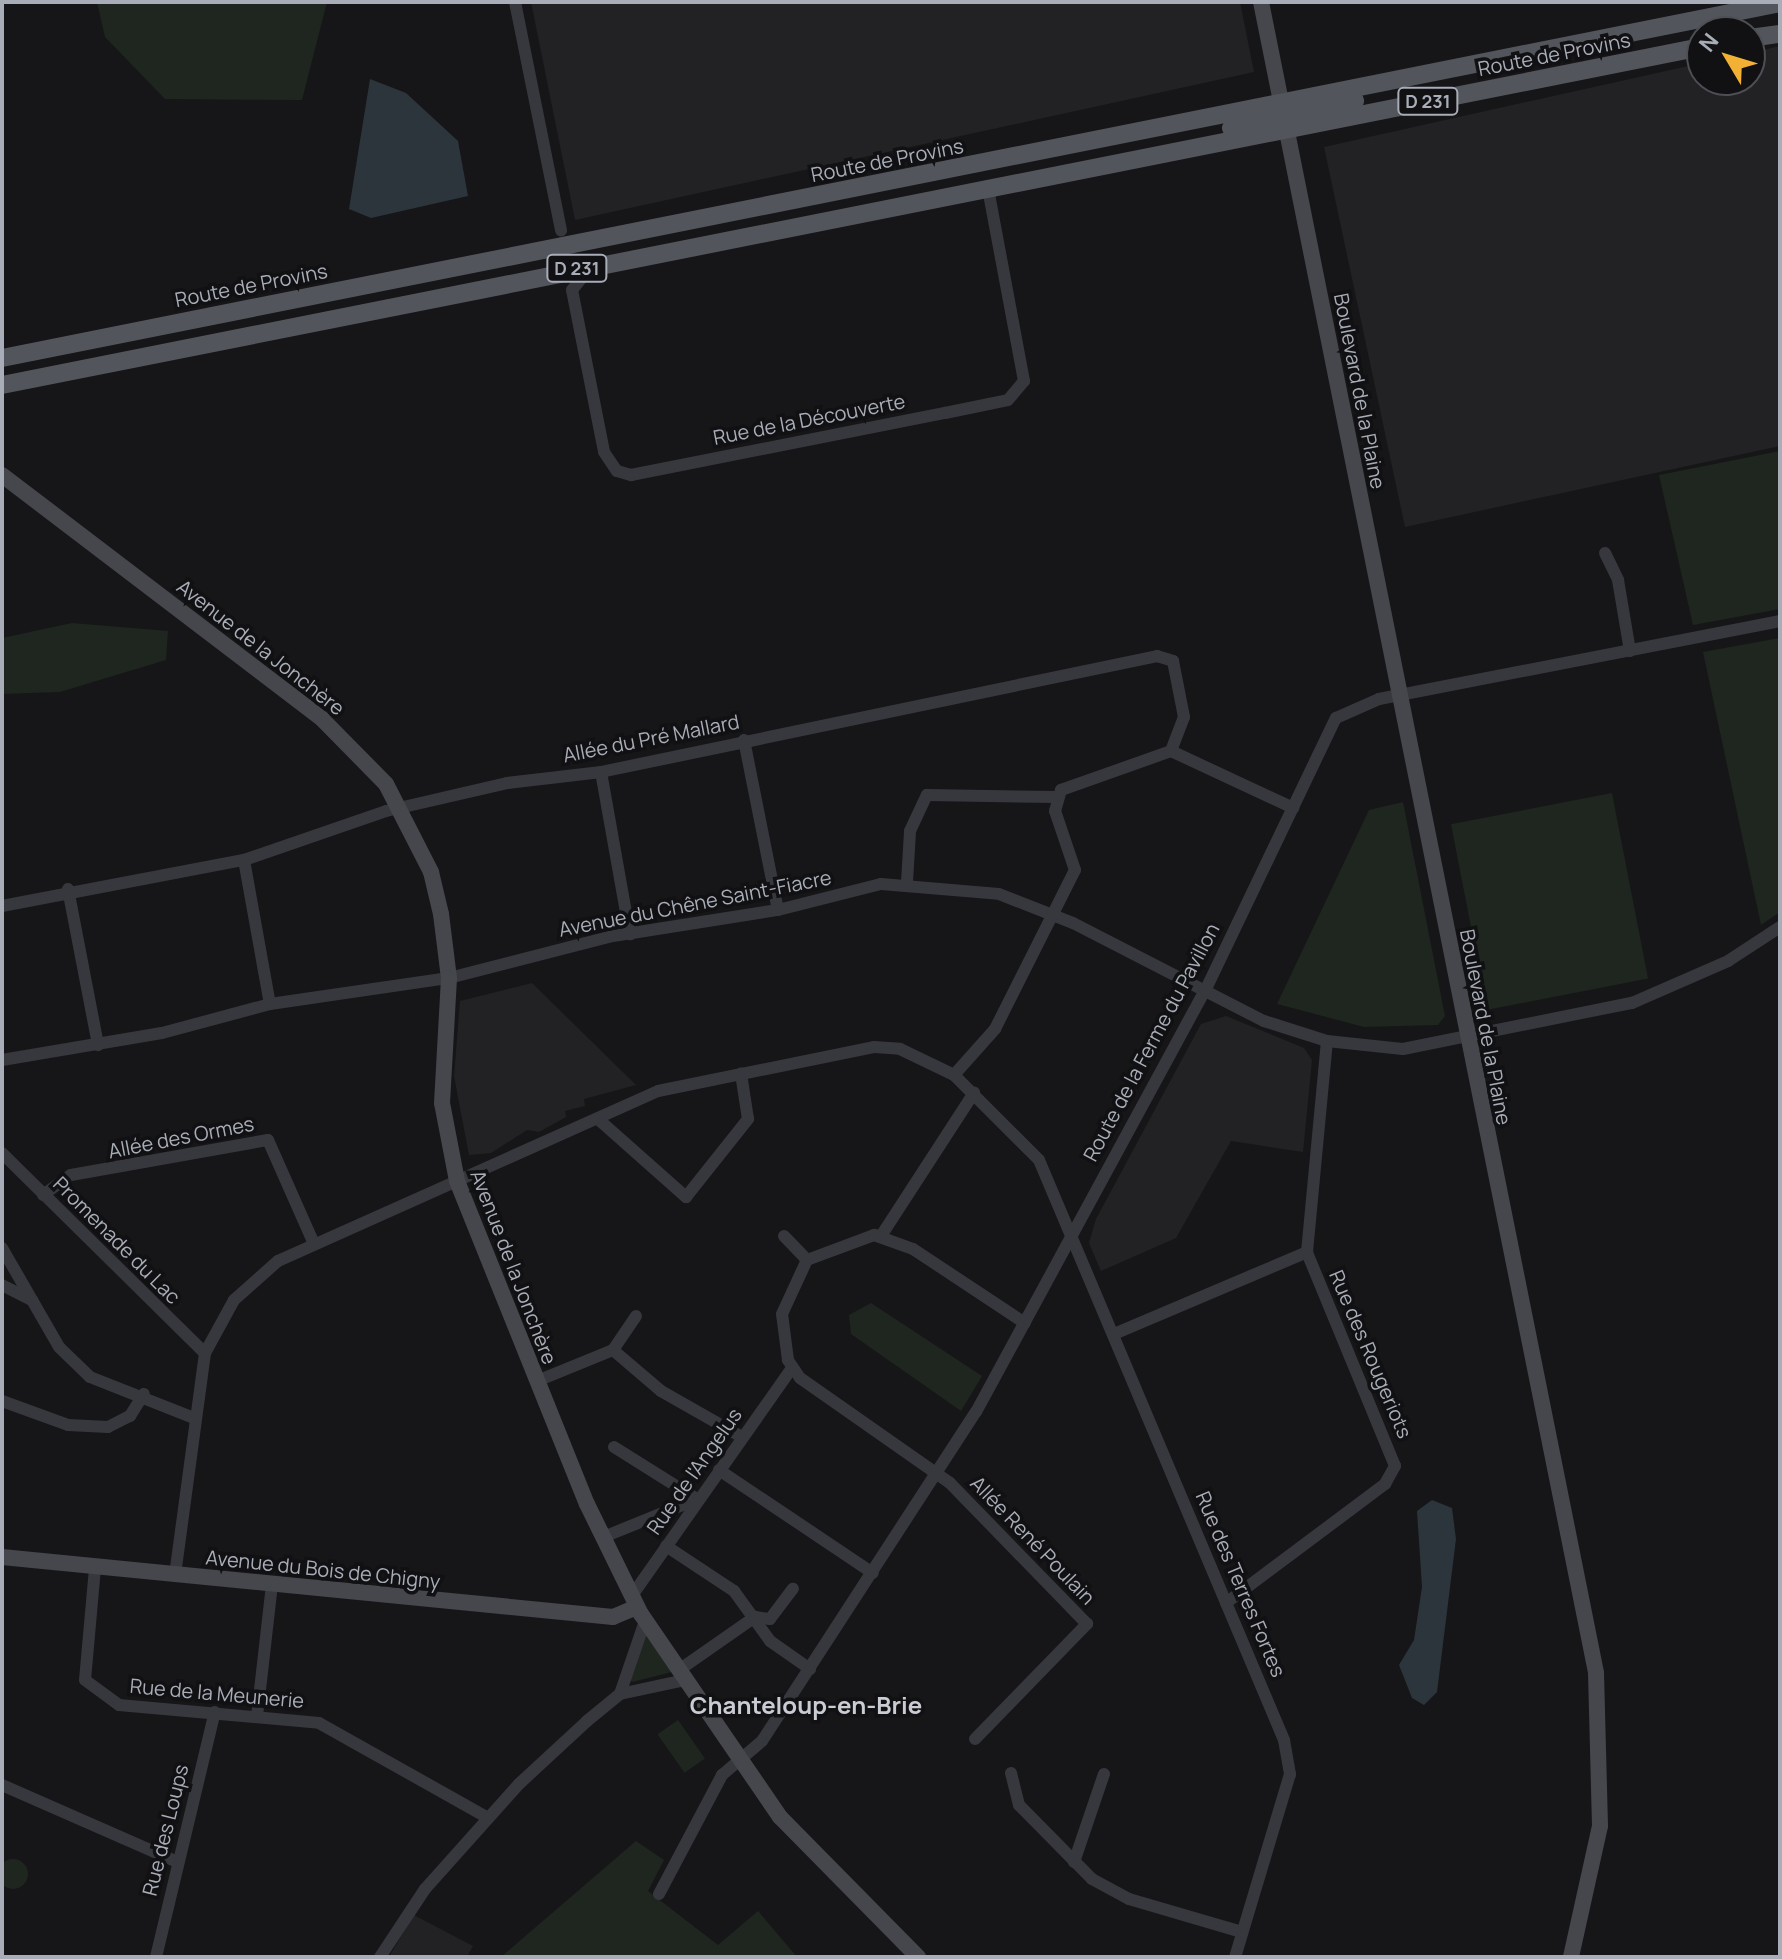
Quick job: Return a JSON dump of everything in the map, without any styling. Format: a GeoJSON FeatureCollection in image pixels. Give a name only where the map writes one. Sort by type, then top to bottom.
{"type":"FeatureCollection","features":[{"type":"Feature","properties":{"kind":"main road","name":"Boulevard de la Plaine"},"geometry":{"type":"LineString","coordinates":[[1261,2],[1598,1689],[1600,1826],[1571,1957]]}},
{"type":"Feature","properties":{"kind":"main road","name":"Route de Provins"},"geometry":{"type":"LineString","coordinates":[[2,385],[1154,155],[1479,66],[1780,3]]}},
{"type":"Feature","properties":{"kind":"main road","name":"Route de Provins"},"geometry":{"type":"LineString","coordinates":[[2,358],[588,242],[1285,117],[1686,50]]}},
{"type":"Feature","properties":{"kind":"main road","name":"Avenue de la Jonchère"},"geometry":{"type":"LineString","coordinates":[[2,475],[332,727],[362,753],[399,807],[431,872],[449,978],[442,1103],[457,1181],[537,1381],[638,1608],[797,1840],[918,1957]]}},
{"type":"Feature","properties":{"kind":"main road","name":"Avenue du Bois de Chigny"},"geometry":{"type":"LineString","coordinates":[[2,1557],[613,1617],[638,1608]]}},
{"type":"Feature","properties":{"kind":"street"},"geometry":{"type":"LineString","coordinates":[[515,2],[561,230]]}},
{"type":"Feature","properties":{"kind":"street","name":"Rue de la Découverte"},"geometry":{"type":"LineString","coordinates":[[572,290],[604,452],[623,474],[1008,400],[1022,388],[1024,372],[988,188]]}},
{"type":"Feature","properties":{"kind":"street"},"geometry":{"type":"LineString","coordinates":[[561,230],[588,242]]}},
{"type":"Feature","properties":{"kind":"street"},"geometry":{"type":"LineString","coordinates":[[542,251],[561,230]]}},
{"type":"Feature","properties":{"kind":"street"},"geometry":{"type":"LineString","coordinates":[[547,274],[572,290],[592,265]]}},
{"type":"Feature","properties":{"kind":"street"},"geometry":{"type":"LineString","coordinates":[[1605,553],[1618,580],[1630,651]]}},
{"type":"Feature","properties":{"kind":"street","name":"Route de la Ferme du Pavillon"},"geometry":{"type":"LineString","coordinates":[[659,1894],[722,1775],[762,1741],[938,1475],[1025,1323],[1205,991],[1342,711],[1400,696],[1780,621]]}},
{"type":"Feature","properties":{"kind":"street","name":"Allée du Pré Mallard"},"geometry":{"type":"LineString","coordinates":[[2,906],[68,889],[244,860],[399,807],[601,772],[1157,656],[1173,661],[1184,717],[1171,751]]}},
{"type":"Feature","properties":{"kind":"street"},"geometry":{"type":"LineString","coordinates":[[744,740],[778,910]]}},
{"type":"Feature","properties":{"kind":"street"},"geometry":{"type":"LineString","coordinates":[[907,882],[910,831],[927,795],[1056,797],[1171,751],[1293,808]]}},
{"type":"Feature","properties":{"kind":"street"},"geometry":{"type":"LineString","coordinates":[[601,772],[630,934]]}},
{"type":"Feature","properties":{"kind":"street"},"geometry":{"type":"LineString","coordinates":[[954,1075],[995,1029],[1054,914],[1075,853],[1056,797]]}},
{"type":"Feature","properties":{"kind":"street"},"geometry":{"type":"LineString","coordinates":[[244,860],[270,1004]]}},
{"type":"Feature","properties":{"kind":"street","name":"Avenue du Chêne Saint-Fiacre"},"geometry":{"type":"LineString","coordinates":[[2,1060],[98,1045],[270,1004],[449,978],[630,934],[778,910],[907,882],[999,894],[1054,914],[1264,1021],[1327,1041],[1403,1049],[1469,1040],[1632,1003],[1728,961],[1780,927]]}},
{"type":"Feature","properties":{"kind":"street"},"geometry":{"type":"LineString","coordinates":[[68,889],[98,1045]]}},
{"type":"Feature","properties":{"kind":"street","name":"Rue des Rougeriots"},"geometry":{"type":"LineString","coordinates":[[1226,1603],[1385,1484],[1395,1466],[1307,1252],[1327,1041]]}},
{"type":"Feature","properties":{"kind":"street","name":"Rue des Terres Fortes"},"geometry":{"type":"LineString","coordinates":[[175,1575],[205,1353],[234,1300],[278,1261],[658,1091],[874,1047],[900,1049],[954,1075],[1039,1160],[1289,1756],[1242,1932],[1240,1956]]}},
{"type":"Feature","properties":{"kind":"street"},"geometry":{"type":"LineString","coordinates":[[598,1119],[686,1197],[748,1119],[741,1074]]}},
{"type":"Feature","properties":{"kind":"street"},"geometry":{"type":"LineString","coordinates":[[881,1236],[974,1093]]}},
{"type":"Feature","properties":{"kind":"street","name":"Allée des Ormes"},"geometry":{"type":"LineString","coordinates":[[43,1195],[71,1175],[268,1140],[314,1244]]}},
{"type":"Feature","properties":{"kind":"street","name":"Promenade du Lac"},"geometry":{"type":"LineString","coordinates":[[2,1153],[205,1353]]}},
{"type":"Feature","properties":{"kind":"street"},"geometry":{"type":"LineString","coordinates":[[784,1236],[807,1260]]}},
{"type":"Feature","properties":{"kind":"street"},"geometry":{"type":"LineString","coordinates":[[938,1475],[792,1368],[782,1314],[807,1260],[851,1238],[881,1236],[1025,1323]]}},
{"type":"Feature","properties":{"kind":"street"},"geometry":{"type":"LineString","coordinates":[[2,1248],[32,1300],[79,1369],[144,1394],[194,1418]]}},
{"type":"Feature","properties":{"kind":"street"},"geometry":{"type":"LineString","coordinates":[[1114,1334],[1307,1252]]}},
{"type":"Feature","properties":{"kind":"street"},"geometry":{"type":"LineString","coordinates":[[2,1285],[32,1300]]}},
{"type":"Feature","properties":{"kind":"street"},"geometry":{"type":"LineString","coordinates":[[537,1381],[613,1350],[636,1316]]}},
{"type":"Feature","properties":{"kind":"street"},"geometry":{"type":"LineString","coordinates":[[613,1350],[661,1391],[742,1437]]}},
{"type":"Feature","properties":{"kind":"street","name":"Rue de l'Angelus"},"geometry":{"type":"LineString","coordinates":[[620,1694],[638,1608],[666,1546],[792,1368]]}},
{"type":"Feature","properties":{"kind":"street"},"geometry":{"type":"LineString","coordinates":[[2,1401],[68,1425],[108,1427],[130,1416],[144,1394]]}},
{"type":"Feature","properties":{"kind":"street"},"geometry":{"type":"LineString","coordinates":[[614,1447],[697,1499]]}},
{"type":"Feature","properties":{"kind":"street"},"geometry":{"type":"LineString","coordinates":[[719,1470],[873,1573]]}},
{"type":"Feature","properties":{"kind":"street","name":"Allée René Poulain"},"geometry":{"type":"LineString","coordinates":[[938,1475],[1087,1624],[975,1739]]}},
{"type":"Feature","properties":{"kind":"street"},"geometry":{"type":"LineString","coordinates":[[606,1536],[697,1499]]}},
{"type":"Feature","properties":{"kind":"street"},"geometry":{"type":"LineString","coordinates":[[666,1546],[706,1572],[755,1617],[770,1641],[810,1669]]}},
{"type":"Feature","properties":{"kind":"street","name":"Rue de la Meunerie"},"geometry":{"type":"LineString","coordinates":[[95,1568],[85,1680],[119,1705],[319,1723],[488,1818]]}},
{"type":"Feature","properties":{"kind":"street"},"geometry":{"type":"LineString","coordinates":[[257,1716],[272,1584]]}},
{"type":"Feature","properties":{"kind":"street"},"geometry":{"type":"LineString","coordinates":[[380,1957],[401,1919],[488,1818],[620,1694],[682,1675],[755,1617],[770,1619],[793,1589]]}},
{"type":"Feature","properties":{"kind":"street","name":"Rue des Loups"},"geometry":{"type":"LineString","coordinates":[[156,1957],[215,1712]]}},
{"type":"Feature","properties":{"kind":"street"},"geometry":{"type":"LineString","coordinates":[[1011,1773],[1019,1805],[1074,1862],[1112,1892],[1242,1932]]}},
{"type":"Feature","properties":{"kind":"street"},"geometry":{"type":"LineString","coordinates":[[1074,1862],[1104,1774]]}},
{"type":"Feature","properties":{"kind":"street"},"geometry":{"type":"LineString","coordinates":[[2,1785],[177,1862]]}},
{"type":"Feature","properties":{"kind":"shaded area"},"geometry":{"type":"Polygon","coordinates":[[[97,2],[327,2],[302,100],[165,99],[105,37],[97,2]]]}},
{"type":"Feature","properties":{"kind":"shaded area"},"geometry":{"type":"Polygon","coordinates":[[[531,2],[1240,2],[1254,72],[575,220],[531,2]]]}},
{"type":"Feature","properties":{"kind":"shaded area"},"geometry":{"type":"Polygon","coordinates":[[[1780,46],[1780,446],[1405,527],[1324,147],[1686,67],[1686,96],[1766,96],[1766,49],[1780,46]]]}},
{"type":"Feature","properties":{"kind":"shaded area"},"geometry":{"type":"Polygon","coordinates":[[[370,79],[406,93],[458,141],[468,196],[371,218],[349,209],[370,79]]]}},
{"type":"Feature","properties":{"kind":"shaded area"},"geometry":{"type":"Polygon","coordinates":[[[1780,451],[1780,609],[1693,625],[1659,475],[1780,451]]]}},
{"type":"Feature","properties":{"kind":"shaded area"},"geometry":{"type":"Polygon","coordinates":[[[72,623],[168,631],[166,660],[60,692],[2,694],[2,638],[72,623]]]}},
{"type":"Feature","properties":{"kind":"shaded area"},"geometry":{"type":"Polygon","coordinates":[[[1780,638],[1780,912],[1761,925],[1703,652],[1780,638]]]}},
{"type":"Feature","properties":{"kind":"shaded area"},"geometry":{"type":"Polygon","coordinates":[[[1612,793],[1648,979],[1487,1010],[1451,824],[1612,793]]]}},
{"type":"Feature","properties":{"kind":"shaded area"},"geometry":{"type":"Polygon","coordinates":[[[1403,802],[1445,1016],[1438,1025],[1364,1027],[1277,1004],[1369,810],[1403,802]]]}},
{"type":"Feature","properties":{"kind":"shaded area"},"geometry":{"type":"Polygon","coordinates":[[[532,983],[636,1085],[584,1099],[585,1106],[565,1111],[566,1117],[539,1132],[527,1130],[491,1153],[469,1155],[454,1076],[460,1001],[532,983]]]}},
{"type":"Feature","properties":{"kind":"shaded area"},"geometry":{"type":"Polygon","coordinates":[[[1226,1016],[1304,1048],[1312,1060],[1303,1152],[1231,1141],[1176,1238],[1101,1271],[1089,1243],[1096,1219],[1201,1024],[1226,1016]]]}},
{"type":"Feature","properties":{"kind":"shaded area"},"geometry":{"type":"Polygon","coordinates":[[[871,1303],[982,1376],[961,1411],[851,1334],[849,1315],[871,1303]]]}},
{"type":"Feature","properties":{"kind":"shaded area"},"geometry":{"type":"Polygon","coordinates":[[[1432,1500],[1452,1508],[1456,1539],[1437,1692],[1424,1705],[1412,1698],[1399,1665],[1414,1640],[1422,1587],[1417,1511],[1432,1500]]]}},
{"type":"Feature","properties":{"kind":"shaded area"},"geometry":{"type":"Polygon","coordinates":[[[645,1632],[672,1672],[632,1682],[630,1679],[645,1632]]]}},
{"type":"Feature","properties":{"kind":"shaded area"},"geometry":{"type":"Polygon","coordinates":[[[678,1720],[705,1759],[684,1773],[658,1734],[678,1720]]]}},
{"type":"Feature","properties":{"kind":"shaded area"},"geometry":{"type":"Polygon","coordinates":[[[636,1841],[664,1860],[648,1891],[718,1945],[758,1911],[797,1957],[501,1957],[636,1841]]]}},
{"type":"Feature","properties":{"kind":"shaded area"},"geometry":{"type":"Polygon","coordinates":[[[13,1859],[24,1863],[28,1874],[24,1885],[13,1889],[2,1885],[-2,1874],[2,1863],[13,1859]]]}},
{"type":"Feature","properties":{"kind":"shaded area"},"geometry":{"type":"Polygon","coordinates":[[[414,1915],[473,1946],[467,1957],[389,1957],[414,1915]]]}},
{"type":"Feature","properties":{"kind":"district","name":"Chanteloup-en-Brie"},"geometry":{"type":"Point","coordinates":[806,1705]}}]}
